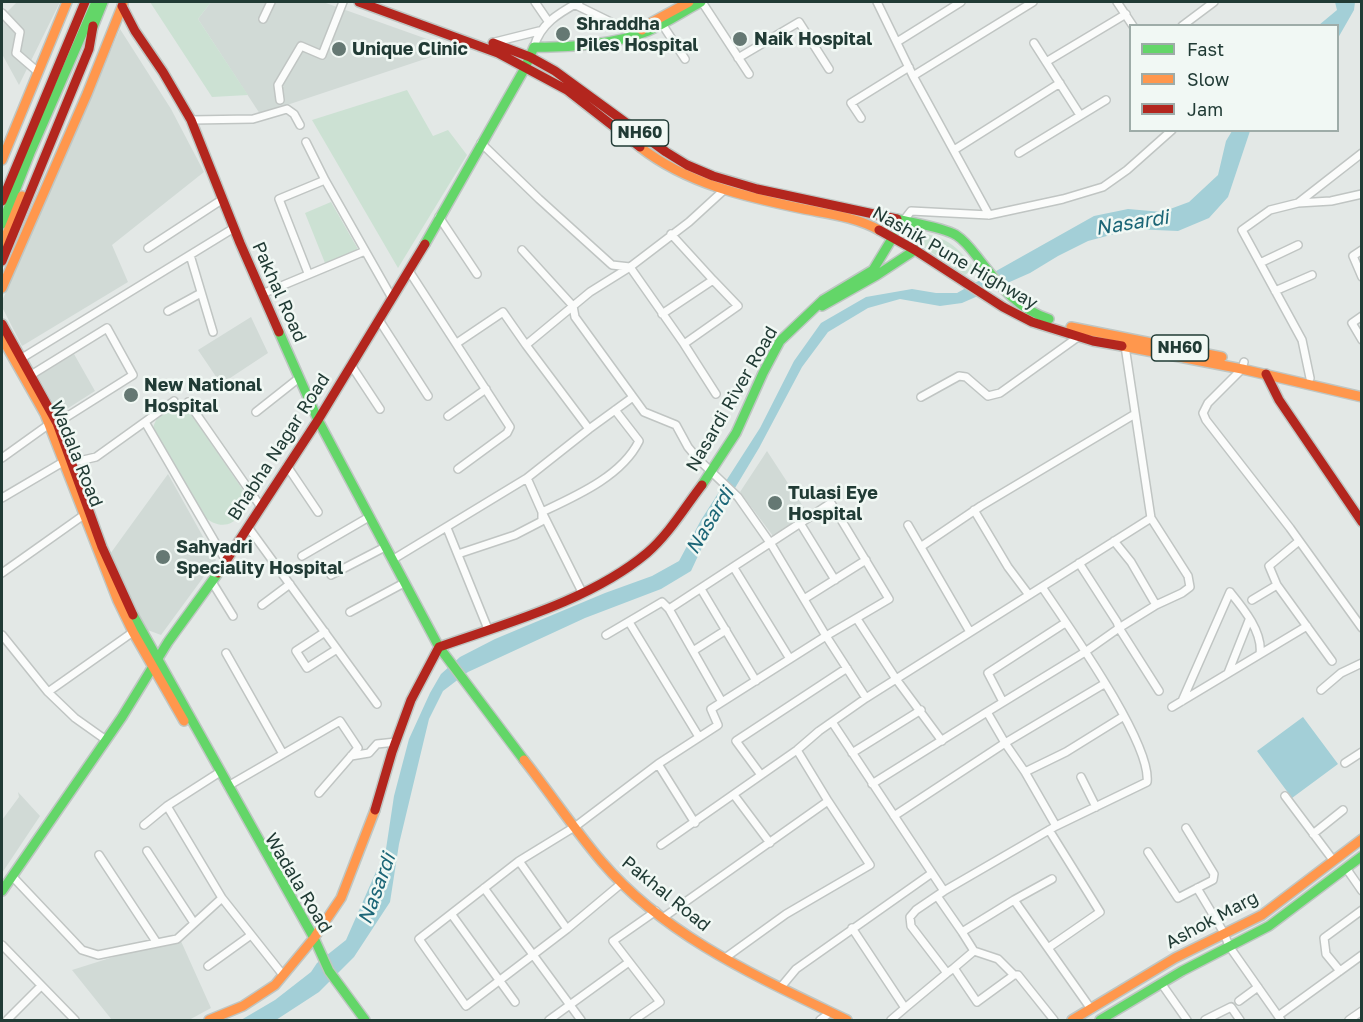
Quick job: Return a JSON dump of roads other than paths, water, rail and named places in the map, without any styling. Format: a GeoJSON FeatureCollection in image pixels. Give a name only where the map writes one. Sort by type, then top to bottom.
{"type":"FeatureCollection","features":[{"type":"Feature","properties":{"kind":"main road"},"geometry":{"type":"LineString","coordinates":[[2,160],[67,2]]}},
{"type":"Feature","properties":{"kind":"main road"},"geometry":{"type":"LineString","coordinates":[[2,190],[82,2]]}},
{"type":"Feature","properties":{"kind":"main road"},"geometry":{"type":"LineString","coordinates":[[2,201],[82,2]]}},
{"type":"Feature","properties":{"kind":"main road"},"geometry":{"type":"LineString","coordinates":[[2,224],[96,2]]}},
{"type":"Feature","properties":{"kind":"main road"},"geometry":{"type":"LineString","coordinates":[[2,246],[103,2]]}},
{"type":"Feature","properties":{"kind":"main road","name":"Nashik Pune Highway"},"geometry":{"type":"LineString","coordinates":[[359,2],[498,53],[567,90],[650,155],[680,172],[724,190],[870,225],[915,250],[1003,308],[1032,322],[1078,337],[1125,343],[1362,389]]}},
{"type":"Feature","properties":{"kind":"main road","name":"NH60"},"geometry":{"type":"LineString","coordinates":[[382,2],[530,57],[563,76],[687,165],[757,189],[904,220]]}},
{"type":"Feature","properties":{"kind":"main road"},"geometry":{"type":"LineString","coordinates":[[638,33],[645,26],[689,2]]}},
{"type":"Feature","properties":{"kind":"main road"},"geometry":{"type":"LineString","coordinates":[[534,47],[557,48],[604,42],[647,32],[702,2]]}},
{"type":"Feature","properties":{"kind":"main road"},"geometry":{"type":"LineString","coordinates":[[2,288],[123,4]]}},
{"type":"Feature","properties":{"kind":"main road","name":"Pakhal Road"},"geometry":{"type":"LineString","coordinates":[[123,4],[135,31],[190,120],[262,294],[318,420],[441,651],[602,862],[622,883],[660,914],[725,958],[847,1020]]}},
{"type":"Feature","properties":{"kind":"main road"},"geometry":{"type":"LineString","coordinates":[[2,180],[61,37],[74,18]]}},
{"type":"Feature","properties":{"kind":"main road"},"geometry":{"type":"LineString","coordinates":[[2,261],[89,49],[93,26]]}},
{"type":"Feature","properties":{"kind":"main road","name":"Bhabha Nagar Road"},"geometry":{"type":"LineString","coordinates":[[2,891],[106,740],[168,642],[212,582],[318,420],[409,271],[525,68],[534,47]]}},
{"type":"Feature","properties":{"kind":"main road","name":"Nashik Pune Highway"},"geometry":{"type":"LineString","coordinates":[[904,220],[954,234],[968,245],[1005,292],[1037,315],[1125,343]]}},
{"type":"Feature","properties":{"kind":"main road"},"geometry":{"type":"LineString","coordinates":[[812,309],[873,270],[893,237]]}},
{"type":"Feature","properties":{"kind":"main road"},"geometry":{"type":"LineString","coordinates":[[812,309],[828,304],[915,250]]}},
{"type":"Feature","properties":{"kind":"main road","name":"Nasardi River Road"},"geometry":{"type":"LineString","coordinates":[[441,651],[488,629],[556,605],[619,573],[648,552],[714,475],[775,350],[787,333],[812,309]]}},
{"type":"Feature","properties":{"kind":"main road","name":"Wadala Road"},"geometry":{"type":"LineString","coordinates":[[2,324],[31,375],[53,424],[111,586],[133,632],[155,663]]}},
{"type":"Feature","properties":{"kind":"main road","name":"Wadala Road"},"geometry":{"type":"LineString","coordinates":[[2,338],[53,424]]}},
{"type":"Feature","properties":{"kind":"main road","name":"Nashik Pune Highway"},"geometry":{"type":"LineString","coordinates":[[1243,365],[1266,374],[1362,397]]}},
{"type":"Feature","properties":{"kind":"main road"},"geometry":{"type":"LineString","coordinates":[[1266,374],[1280,400],[1362,522]]}},
{"type":"Feature","properties":{"kind":"main road","name":"Wadala Road"},"geometry":{"type":"LineString","coordinates":[[86,514],[155,663],[314,942]]}},
{"type":"Feature","properties":{"kind":"main road"},"geometry":{"type":"LineString","coordinates":[[209,1020],[243,1006],[275,985],[314,942],[341,898],[373,818],[411,700],[441,651]]}},
{"type":"Feature","properties":{"kind":"main road","name":"Wadala Road"},"geometry":{"type":"LineString","coordinates":[[218,774],[228,786],[314,942]]}},
{"type":"Feature","properties":{"kind":"main road","name":"Ashok Marg"},"geometry":{"type":"LineString","coordinates":[[1072,1020],[1175,958],[1262,915],[1362,839]]}},
{"type":"Feature","properties":{"kind":"main road","name":"Ashok Marg"},"geometry":{"type":"LineString","coordinates":[[1100,1020],[1161,983],[1269,926],[1362,856]]}},
{"type":"Feature","properties":{"kind":"main road"},"geometry":{"type":"LineString","coordinates":[[314,942],[340,989],[363,1020]]}},
{"type":"Feature","properties":{"kind":"street"},"geometry":{"type":"LineString","coordinates":[[263,19],[271,2]]}},
{"type":"Feature","properties":{"kind":"street"},"geometry":{"type":"LineString","coordinates":[[280,100],[278,85],[301,46],[322,55],[343,2]]}},
{"type":"Feature","properties":{"kind":"street"},"geometry":{"type":"LineString","coordinates":[[535,2],[548,21]]}},
{"type":"Feature","properties":{"kind":"street"},"geometry":{"type":"LineString","coordinates":[[702,2],[749,74]]}},
{"type":"Feature","properties":{"kind":"street"},"geometry":{"type":"LineString","coordinates":[[887,2],[879,4],[913,76],[989,215]]}},
{"type":"Feature","properties":{"kind":"street"},"geometry":{"type":"LineString","coordinates":[[897,42],[961,2]]}},
{"type":"Feature","properties":{"kind":"street"},"geometry":{"type":"LineString","coordinates":[[913,76],[1034,2]]}},
{"type":"Feature","properties":{"kind":"street"},"geometry":{"type":"LineString","coordinates":[[1118,2],[1132,24]]}},
{"type":"Feature","properties":{"kind":"street"},"geometry":{"type":"LineString","coordinates":[[1186,24],[1214,2]]}},
{"type":"Feature","properties":{"kind":"street"},"geometry":{"type":"LineString","coordinates":[[534,47],[539,31],[548,21],[576,3],[638,33]]}},
{"type":"Feature","properties":{"kind":"street"},"geometry":{"type":"LineString","coordinates":[[2,13],[20,32],[16,50],[18,57],[38,72]]}},
{"type":"Feature","properties":{"kind":"street"},"geometry":{"type":"LineString","coordinates":[[1046,62],[1126,14]]}},
{"type":"Feature","properties":{"kind":"street"},"geometry":{"type":"LineString","coordinates":[[738,57],[799,22],[829,69]]}},
{"type":"Feature","properties":{"kind":"street"},"geometry":{"type":"LineString","coordinates":[[662,24],[685,59]]}},
{"type":"Feature","properties":{"kind":"street"},"geometry":{"type":"LineString","coordinates":[[491,43],[539,31]]}},
{"type":"Feature","properties":{"kind":"street"},"geometry":{"type":"LineString","coordinates":[[1034,43],[1080,115]]}},
{"type":"Feature","properties":{"kind":"street"},"geometry":{"type":"LineString","coordinates":[[861,118],[851,103],[909,67]]}},
{"type":"Feature","properties":{"kind":"street"},"geometry":{"type":"LineString","coordinates":[[954,150],[1060,83]]}},
{"type":"Feature","properties":{"kind":"street"},"geometry":{"type":"LineString","coordinates":[[1018,153],[1106,100]]}},
{"type":"Feature","properties":{"kind":"street"},"geometry":{"type":"LineString","coordinates":[[190,120],[253,119],[287,109],[294,114],[300,124]]}},
{"type":"Feature","properties":{"kind":"street"},"geometry":{"type":"LineString","coordinates":[[904,220],[911,211],[989,215],[1103,188],[1127,171],[1170,132]]}},
{"type":"Feature","properties":{"kind":"street"},"geometry":{"type":"LineString","coordinates":[[306,142],[392,298]]}},
{"type":"Feature","properties":{"kind":"street"},"geometry":{"type":"LineString","coordinates":[[481,142],[539,200],[612,265],[630,267],[716,394]]}},
{"type":"Feature","properties":{"kind":"street"},"geometry":{"type":"LineString","coordinates":[[1298,203],[1362,153]]}},
{"type":"Feature","properties":{"kind":"street"},"geometry":{"type":"LineString","coordinates":[[308,273],[279,199],[325,180]]}},
{"type":"Feature","properties":{"kind":"street"},"geometry":{"type":"LineString","coordinates":[[526,345],[590,292],[630,267],[689,222],[724,190],[730,181]]}},
{"type":"Feature","properties":{"kind":"street"},"geometry":{"type":"LineString","coordinates":[[1310,378],[1302,340],[1242,230],[1270,210],[1298,203],[1331,201],[1362,194]]}},
{"type":"Feature","properties":{"kind":"street"},"geometry":{"type":"LineString","coordinates":[[148,248],[223,199]]}},
{"type":"Feature","properties":{"kind":"street"},"geometry":{"type":"LineString","coordinates":[[439,217],[477,273]]}},
{"type":"Feature","properties":{"kind":"street"},"geometry":{"type":"LineString","coordinates":[[22,358],[234,228]]}},
{"type":"Feature","properties":{"kind":"street"},"geometry":{"type":"LineString","coordinates":[[671,234],[738,306],[684,344]]}},
{"type":"Feature","properties":{"kind":"street"},"geometry":{"type":"LineString","coordinates":[[1260,263],[1298,245]]}},
{"type":"Feature","properties":{"kind":"street"},"geometry":{"type":"LineString","coordinates":[[522,250],[573,306],[574,317],[644,412],[676,425],[688,447],[738,497],[771,544],[866,698]]}},
{"type":"Feature","properties":{"kind":"street"},"geometry":{"type":"LineString","coordinates":[[1362,250],[1353,256],[1362,277]]}},
{"type":"Feature","properties":{"kind":"street"},"geometry":{"type":"LineString","coordinates":[[262,294],[365,251]]}},
{"type":"Feature","properties":{"kind":"street"},"geometry":{"type":"LineString","coordinates":[[190,255],[213,332]]}},
{"type":"Feature","properties":{"kind":"street"},"geometry":{"type":"LineString","coordinates":[[409,271],[510,427],[507,432],[458,469]]}},
{"type":"Feature","properties":{"kind":"street"},"geometry":{"type":"LineString","coordinates":[[1275,291],[1312,275]]}},
{"type":"Feature","properties":{"kind":"street"},"geometry":{"type":"LineString","coordinates":[[662,314],[713,280]]}},
{"type":"Feature","properties":{"kind":"street"},"geometry":{"type":"LineString","coordinates":[[168,311],[201,293]]}},
{"type":"Feature","properties":{"kind":"street"},"geometry":{"type":"LineString","coordinates":[[457,343],[503,312],[589,429]]}},
{"type":"Feature","properties":{"kind":"street"},"geometry":{"type":"LineString","coordinates":[[1362,316],[1352,323],[1362,340]]}},
{"type":"Feature","properties":{"kind":"street"},"geometry":{"type":"LineString","coordinates":[[379,320],[428,396]]}},
{"type":"Feature","properties":{"kind":"street"},"geometry":{"type":"LineString","coordinates":[[2,458],[133,375],[107,328],[31,375]]}},
{"type":"Feature","properties":{"kind":"street"},"geometry":{"type":"LineString","coordinates":[[921,397],[959,376],[966,376],[988,396],[1000,393],[1078,337]]}},
{"type":"Feature","properties":{"kind":"street"},"geometry":{"type":"LineString","coordinates":[[872,784],[1156,605],[1190,587],[1188,576],[1151,518],[1125,343]]}},
{"type":"Feature","properties":{"kind":"street"},"geometry":{"type":"LineString","coordinates":[[351,365],[380,409]]}},
{"type":"Feature","properties":{"kind":"street"},"geometry":{"type":"LineString","coordinates":[[1243,365],[1208,403],[1203,413],[1362,628]]}},
{"type":"Feature","properties":{"kind":"street"},"geometry":{"type":"LineString","coordinates":[[256,412],[299,378]]}},
{"type":"Feature","properties":{"kind":"street"},"geometry":{"type":"LineString","coordinates":[[448,416],[486,389]]}},
{"type":"Feature","properties":{"kind":"street"},"geometry":{"type":"LineString","coordinates":[[392,560],[527,478],[633,397]]}},
{"type":"Feature","properties":{"kind":"street"},"geometry":{"type":"LineString","coordinates":[[2,498],[67,460],[80,461],[96,457],[174,401]]}},
{"type":"Feature","properties":{"kind":"street"},"geometry":{"type":"LineString","coordinates":[[188,402],[261,507]]}},
{"type":"Feature","properties":{"kind":"street"},"geometry":{"type":"LineString","coordinates":[[542,512],[591,488],[633,454],[639,441],[615,410]]}},
{"type":"Feature","properties":{"kind":"street"},"geometry":{"type":"LineString","coordinates":[[922,546],[974,510],[1135,414]]}},
{"type":"Feature","properties":{"kind":"street"},"geometry":{"type":"LineString","coordinates":[[145,422],[226,561]]}},
{"type":"Feature","properties":{"kind":"street"},"geometry":{"type":"LineString","coordinates":[[287,466],[318,512]]}},
{"type":"Feature","properties":{"kind":"street"},"geometry":{"type":"LineString","coordinates":[[527,478],[582,592]]}},
{"type":"Feature","properties":{"kind":"street"},"geometry":{"type":"LineString","coordinates":[[622,883],[567,929],[466,1006],[419,939],[519,861],[576,826],[658,764],[718,725],[711,709],[889,599],[831,503],[669,609]]}},
{"type":"Feature","properties":{"kind":"street"},"geometry":{"type":"LineString","coordinates":[[974,510],[1008,567],[1029,595]]}},
{"type":"Feature","properties":{"kind":"street"},"geometry":{"type":"LineString","coordinates":[[458,554],[515,535],[542,521],[542,512]]}},
{"type":"Feature","properties":{"kind":"street"},"geometry":{"type":"LineString","coordinates":[[2,573],[86,514]]}},
{"type":"Feature","properties":{"kind":"street"},"geometry":{"type":"LineString","coordinates":[[302,556],[369,517]]}},
{"type":"Feature","properties":{"kind":"street"},"geometry":{"type":"LineString","coordinates":[[662,845],[797,750],[866,698],[1151,518]]}},
{"type":"Feature","properties":{"kind":"street"},"geometry":{"type":"LineString","coordinates":[[800,523],[835,579]]}},
{"type":"Feature","properties":{"kind":"street"},"geometry":{"type":"LineString","coordinates":[[908,525],[970,632]]}},
{"type":"Feature","properties":{"kind":"street"},"geometry":{"type":"LineString","coordinates":[[248,527],[377,704]]}},
{"type":"Feature","properties":{"kind":"street"},"geometry":{"type":"LineString","coordinates":[[447,528],[488,629]]}},
{"type":"Feature","properties":{"kind":"street"},"geometry":{"type":"LineString","coordinates":[[1114,541],[1131,562],[1156,605]]}},
{"type":"Feature","properties":{"kind":"street"},"geometry":{"type":"LineString","coordinates":[[1299,541],[1269,566],[1277,585],[1332,661]]}},
{"type":"Feature","properties":{"kind":"street"},"geometry":{"type":"LineString","coordinates":[[330,575],[385,547]]}},
{"type":"Feature","properties":{"kind":"street"},"geometry":{"type":"LineString","coordinates":[[804,599],[866,560]]}},
{"type":"Feature","properties":{"kind":"street"},"geometry":{"type":"LineString","coordinates":[[1079,563],[1159,691]]}},
{"type":"Feature","properties":{"kind":"street"},"geometry":{"type":"LineString","coordinates":[[734,568],[790,659]]}},
{"type":"Feature","properties":{"kind":"street"},"geometry":{"type":"LineString","coordinates":[[212,582],[233,616]]}},
{"type":"Feature","properties":{"kind":"street"},"geometry":{"type":"LineString","coordinates":[[350,612],[404,583]]}},
{"type":"Feature","properties":{"kind":"street"},"geometry":{"type":"LineString","coordinates":[[262,605],[290,584]]}},
{"type":"Feature","properties":{"kind":"street"},"geometry":{"type":"LineString","coordinates":[[1252,600],[1277,585]]}},
{"type":"Feature","properties":{"kind":"street"},"geometry":{"type":"LineString","coordinates":[[947,973],[910,926],[910,917],[944,891],[1052,828],[1147,782],[1141,750],[1124,716],[1042,586]]}},
{"type":"Feature","properties":{"kind":"street"},"geometry":{"type":"LineString","coordinates":[[701,589],[756,681]]}},
{"type":"Feature","properties":{"kind":"street"},"geometry":{"type":"LineString","coordinates":[[1182,701],[1230,592],[1260,640],[1260,654]]}},
{"type":"Feature","properties":{"kind":"street"},"geometry":{"type":"LineString","coordinates":[[606,635],[662,602],[669,609],[722,702]]}},
{"type":"Feature","properties":{"kind":"street"},"geometry":{"type":"LineString","coordinates":[[857,619],[896,679],[942,741]]}},
{"type":"Feature","properties":{"kind":"street"},"geometry":{"type":"LineString","coordinates":[[1227,673],[1249,620]]}},
{"type":"Feature","properties":{"kind":"street"},"geometry":{"type":"LineString","coordinates":[[629,622],[699,737]]}},
{"type":"Feature","properties":{"kind":"street"},"geometry":{"type":"LineString","coordinates":[[1003,702],[988,673],[1065,623]]}},
{"type":"Feature","properties":{"kind":"street"},"geometry":{"type":"LineString","coordinates":[[1172,707],[1307,626]]}},
{"type":"Feature","properties":{"kind":"street"},"geometry":{"type":"LineString","coordinates":[[693,651],[726,630]]}},
{"type":"Feature","properties":{"kind":"street"},"geometry":{"type":"LineString","coordinates":[[48,692],[133,632]]}},
{"type":"Feature","properties":{"kind":"street"},"geometry":{"type":"LineString","coordinates":[[325,632],[296,651],[307,668],[337,649]]}},
{"type":"Feature","properties":{"kind":"street"},"geometry":{"type":"LineString","coordinates":[[2,635],[48,692],[75,718],[106,740]]}},
{"type":"Feature","properties":{"kind":"street"},"geometry":{"type":"LineString","coordinates":[[226,652],[283,754]]}},
{"type":"Feature","properties":{"kind":"street"},"geometry":{"type":"LineString","coordinates":[[1321,690],[1341,673],[1362,663]]}},
{"type":"Feature","properties":{"kind":"street"},"geometry":{"type":"LineString","coordinates":[[761,775],[736,741],[847,668]]}},
{"type":"Feature","properties":{"kind":"street"},"geometry":{"type":"LineString","coordinates":[[894,816],[1005,743],[1104,684]]}},
{"type":"Feature","properties":{"kind":"street"},"geometry":{"type":"LineString","coordinates":[[852,753],[921,710]]}},
{"type":"Feature","properties":{"kind":"street"},"geometry":{"type":"LineString","coordinates":[[987,712],[1025,772],[1052,828],[1100,912],[1048,948]]}},
{"type":"Feature","properties":{"kind":"street"},"geometry":{"type":"LineString","coordinates":[[1025,772],[1066,752],[1124,716]]}},
{"type":"Feature","properties":{"kind":"street"},"geometry":{"type":"LineString","coordinates":[[228,786],[340,721],[358,748],[319,793]]}},
{"type":"Feature","properties":{"kind":"street"},"geometry":{"type":"LineString","coordinates":[[832,722],[944,891]]}},
{"type":"Feature","properties":{"kind":"street"},"geometry":{"type":"LineString","coordinates":[[351,756],[369,753],[377,744],[396,742]]}},
{"type":"Feature","properties":{"kind":"street"},"geometry":{"type":"LineString","coordinates":[[725,958],[786,914],[870,865],[797,750]]}},
{"type":"Feature","properties":{"kind":"street"},"geometry":{"type":"LineString","coordinates":[[1345,763],[1362,752]]}},
{"type":"Feature","properties":{"kind":"street"},"geometry":{"type":"LineString","coordinates":[[658,764],[695,823]]}},
{"type":"Feature","properties":{"kind":"street"},"geometry":{"type":"LineString","coordinates":[[144,825],[167,806],[218,774]]}},
{"type":"Feature","properties":{"kind":"street"},"geometry":{"type":"LineString","coordinates":[[1081,777],[1096,807]]}},
{"type":"Feature","properties":{"kind":"street"},"geometry":{"type":"LineString","coordinates":[[734,795],[770,843]]}},
{"type":"Feature","properties":{"kind":"street"},"geometry":{"type":"LineString","coordinates":[[1285,796],[1333,860]]}},
{"type":"Feature","properties":{"kind":"street"},"geometry":{"type":"LineString","coordinates":[[634,1020],[660,1002],[613,942],[770,843],[828,801]]}},
{"type":"Feature","properties":{"kind":"street"},"geometry":{"type":"LineString","coordinates":[[167,806],[222,898],[283,975]]}},
{"type":"Feature","properties":{"kind":"street"},"geometry":{"type":"LineString","coordinates":[[1313,834],[1343,810]]}},
{"type":"Feature","properties":{"kind":"street"},"geometry":{"type":"LineString","coordinates":[[1148,852],[1178,898],[1213,880],[1214,873],[1186,828]]}},
{"type":"Feature","properties":{"kind":"street"},"geometry":{"type":"LineString","coordinates":[[147,851],[194,923]]}},
{"type":"Feature","properties":{"kind":"street"},"geometry":{"type":"LineString","coordinates":[[99,855],[157,943]]}},
{"type":"Feature","properties":{"kind":"street"},"geometry":{"type":"LineString","coordinates":[[519,861],[567,929]]}},
{"type":"Feature","properties":{"kind":"street"},"geometry":{"type":"LineString","coordinates":[[1346,868],[1362,891]]}},
{"type":"Feature","properties":{"kind":"street"},"geometry":{"type":"LineString","coordinates":[[781,987],[795,969],[932,873]]}},
{"type":"Feature","properties":{"kind":"street"},"geometry":{"type":"LineString","coordinates":[[12,876],[82,950],[98,955],[177,939],[222,898]]}},
{"type":"Feature","properties":{"kind":"street"},"geometry":{"type":"LineString","coordinates":[[962,932],[1052,879]]}},
{"type":"Feature","properties":{"kind":"street"},"geometry":{"type":"LineString","coordinates":[[484,888],[582,1020]]}},
{"type":"Feature","properties":{"kind":"street"},"geometry":{"type":"LineString","coordinates":[[1197,888],[1224,933],[1229,946],[1280,1018],[1362,955]]}},
{"type":"Feature","properties":{"kind":"street"},"geometry":{"type":"LineString","coordinates":[[937,896],[974,951],[998,959],[1014,975],[1021,976],[1054,1020]]}},
{"type":"Feature","properties":{"kind":"street"},"geometry":{"type":"LineString","coordinates":[[1014,900],[1091,1010]]}},
{"type":"Feature","properties":{"kind":"street"},"geometry":{"type":"LineString","coordinates":[[1340,971],[1326,954],[1324,938],[1362,910]]}},
{"type":"Feature","properties":{"kind":"street"},"geometry":{"type":"LineString","coordinates":[[452,915],[515,1002]]}},
{"type":"Feature","properties":{"kind":"street"},"geometry":{"type":"LineString","coordinates":[[852,928],[906,1008]]}},
{"type":"Feature","properties":{"kind":"street"},"geometry":{"type":"LineString","coordinates":[[208,966],[251,935]]}},
{"type":"Feature","properties":{"kind":"street"},"geometry":{"type":"LineString","coordinates":[[2,945],[75,1020]]}},
{"type":"Feature","properties":{"kind":"street"},"geometry":{"type":"LineString","coordinates":[[891,1020],[974,951]]}},
{"type":"Feature","properties":{"kind":"street"},"geometry":{"type":"LineString","coordinates":[[549,1020],[628,962]]}},
{"type":"Feature","properties":{"kind":"street"},"geometry":{"type":"LineString","coordinates":[[954,968],[977,1002],[1014,975]]}},
{"type":"Feature","properties":{"kind":"street"},"geometry":{"type":"LineString","coordinates":[[1161,983],[1187,1020]]}},
{"type":"Feature","properties":{"kind":"street"},"geometry":{"type":"LineString","coordinates":[[7,1020],[41,986]]}},
{"type":"Feature","properties":{"kind":"street"},"geometry":{"type":"LineString","coordinates":[[1239,1001],[1258,987]]}},
{"type":"Feature","properties":{"kind":"street"},"geometry":{"type":"LineString","coordinates":[[1205,1020],[1231,1007],[1240,1020]]}},
{"type":"Feature","properties":{"kind":"street"},"geometry":{"type":"LineString","coordinates":[[1349,1020],[1362,1011]]}},
{"type":"Feature","properties":{"kind":"street"},"geometry":{"type":"LineString","coordinates":[[820,1020],[831,1012]]}},
{"type":"Feature","properties":{"kind":"water"},"geometry":{"type":"Polygon","coordinates":[[[1335,2],[1355,2],[1354,10],[1339,36],[1339,24],[1320,24],[1337,10],[1335,2]]]}},
{"type":"Feature","properties":{"kind":"water","name":"Nasardi"},"geometry":{"type":"Polygon","coordinates":[[[1231,132],[1250,132],[1228,197],[1209,218],[1178,231],[1133,229],[1088,241],[1030,273],[962,303],[940,306],[900,299],[868,308],[828,332],[802,367],[759,448],[711,528],[691,571],[661,589],[585,618],[468,672],[443,691],[429,719],[399,844],[390,902],[354,957],[319,992],[276,1020],[241,1020],[275,1000],[311,972],[317,963],[346,940],[386,849],[394,796],[409,739],[441,674],[460,657],[495,639],[652,576],[679,561],[701,520],[760,428],[794,361],[821,323],[866,297],[912,289],[936,293],[957,293],[1094,216],[1128,209],[1162,212],[1189,202],[1218,175],[1226,141],[1231,132]]]}},
{"type":"Feature","properties":{"kind":"water"},"geometry":{"type":"Polygon","coordinates":[[[1303,717],[1338,764],[1292,798],[1257,751],[1303,717]]]}},
{"type":"Feature","properties":{"kind":"place","name":"Shraddha Piles Hospital"},"geometry":{"type":"Point","coordinates":[563,34]}},
{"type":"Feature","properties":{"kind":"place","name":"Naik Hospital"},"geometry":{"type":"Point","coordinates":[740,39]}},
{"type":"Feature","properties":{"kind":"place","name":"Unique Clinic"},"geometry":{"type":"Point","coordinates":[339,49]}},
{"type":"Feature","properties":{"kind":"place","name":"New National Hospital"},"geometry":{"type":"Point","coordinates":[131,395]}},
{"type":"Feature","properties":{"kind":"place","name":"Tulasi Eye Hospital"},"geometry":{"type":"Point","coordinates":[775,503]}},
{"type":"Feature","properties":{"kind":"place","name":"Sahyadri Speciality Hospital"},"geometry":{"type":"Point","coordinates":[163,557]}}]}
